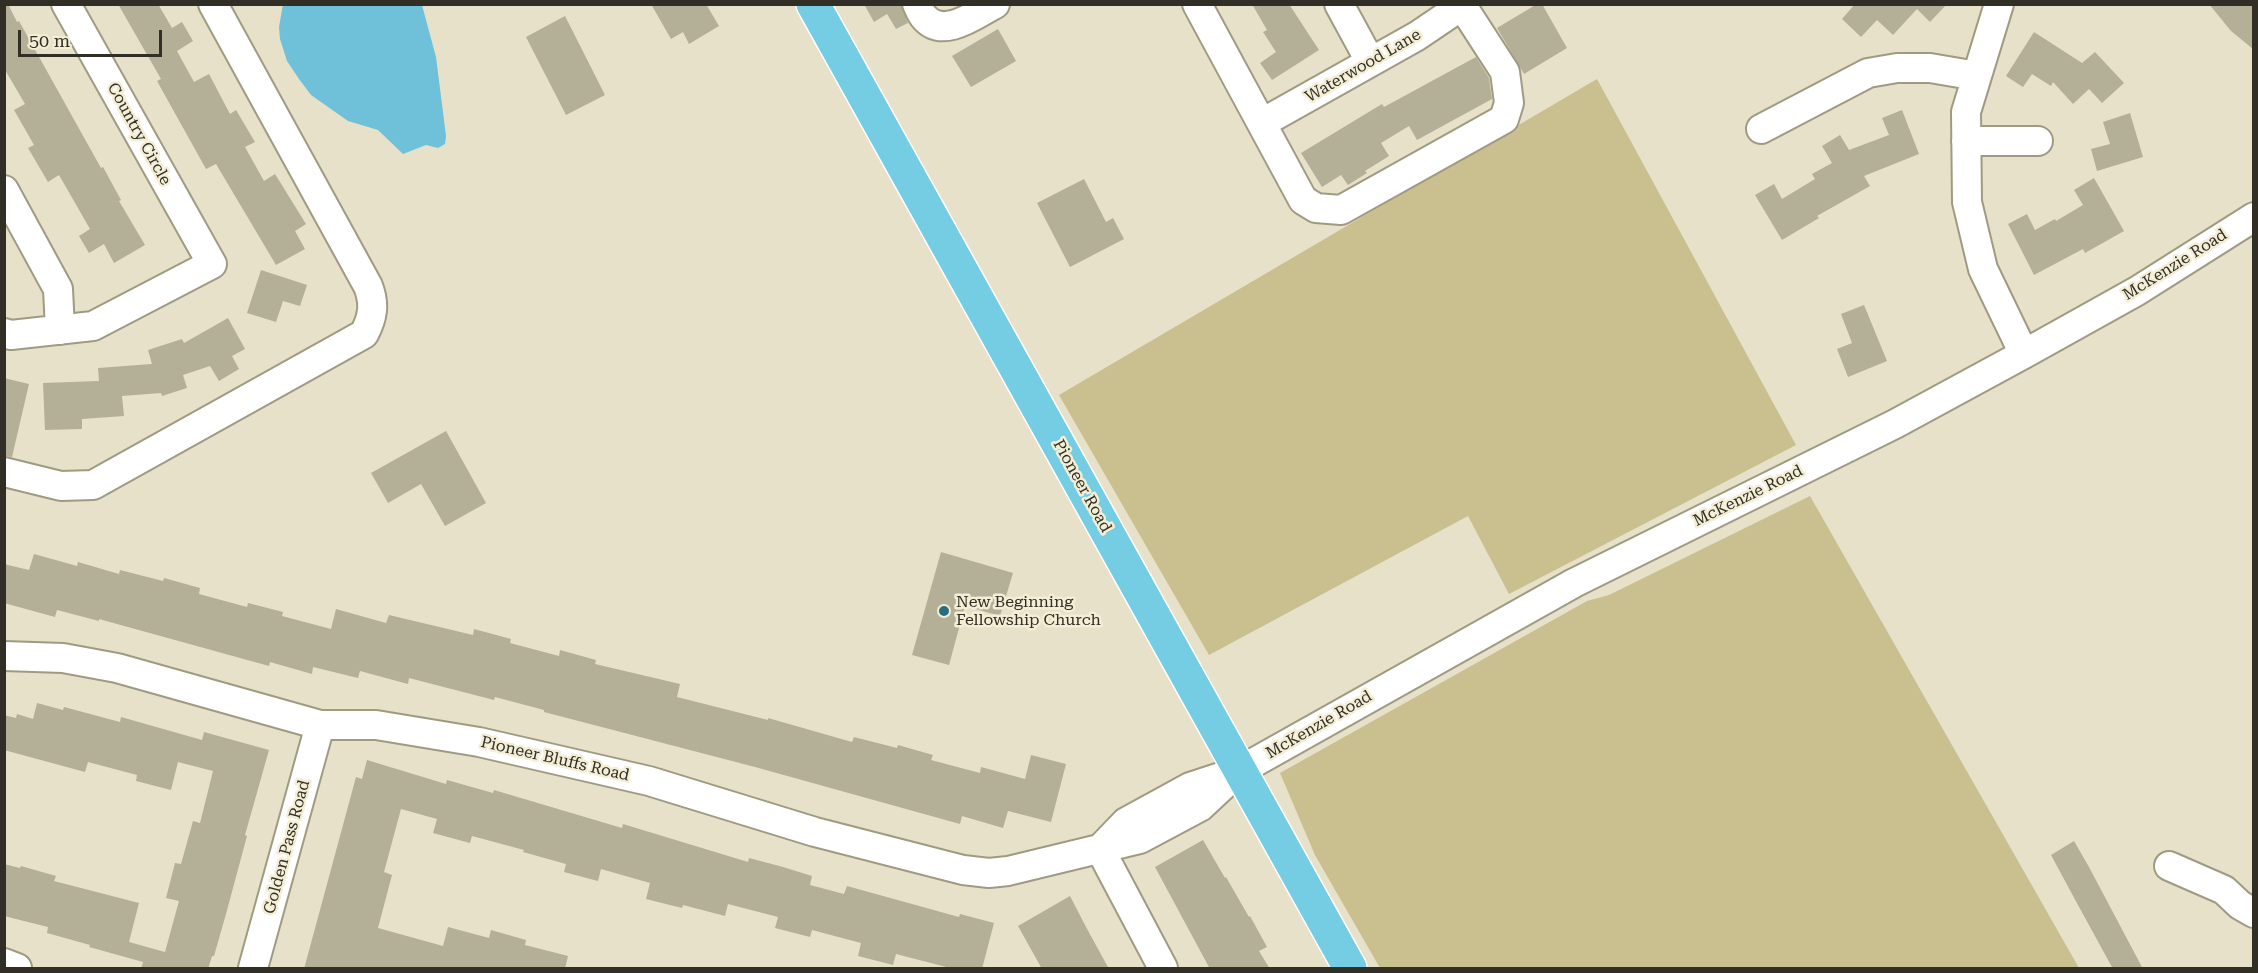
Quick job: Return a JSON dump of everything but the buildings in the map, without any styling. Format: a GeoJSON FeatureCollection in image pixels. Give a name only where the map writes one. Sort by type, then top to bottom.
{"type":"FeatureCollection","features":[{"type":"Feature","properties":{"kind":"main road","name":"Pioneer Road"},"geometry":{"type":"LineString","coordinates":[[813,4],[1350,969]]}},
{"type":"Feature","properties":{"kind":"street","name":"Country Circle"},"geometry":{"type":"LineString","coordinates":[[60,330],[93,326],[212,264],[66,4]]}},
{"type":"Feature","properties":{"kind":"street"},"geometry":{"type":"LineString","coordinates":[[4,472],[61,486],[93,486],[364,334],[372,318],[372,297],[368,286],[213,4]]}},
{"type":"Feature","properties":{"kind":"street"},"geometry":{"type":"LineString","coordinates":[[917,4],[925,19],[938,25],[953,27],[995,4]]}},
{"type":"Feature","properties":{"kind":"street"},"geometry":{"type":"LineString","coordinates":[[1197,4],[1303,200],[1316,208],[1341,210],[1503,119],[1509,103],[1505,72],[1460,4]]}},
{"type":"Feature","properties":{"kind":"street"},"geometry":{"type":"LineString","coordinates":[[1339,4],[1370,61]]}},
{"type":"Feature","properties":{"kind":"street","name":"Waterwood Lane"},"geometry":{"type":"LineString","coordinates":[[1262,123],[1417,36],[1454,11],[1460,4]]}},
{"type":"Feature","properties":{"kind":"street"},"geometry":{"type":"LineString","coordinates":[[1999,4],[1966,112],[1967,202],[1983,269],[2024,354]]}},
{"type":"Feature","properties":{"kind":"street"},"geometry":{"type":"LineString","coordinates":[[1761,129],[1868,73],[1897,68],[1930,68],[1977,76]]}},
{"type":"Feature","properties":{"kind":"street"},"geometry":{"type":"LineString","coordinates":[[1966,141],[2038,141]]}},
{"type":"Feature","properties":{"kind":"street"},"geometry":{"type":"LineString","coordinates":[[4,190],[58,289],[60,330],[11,335],[4,333]]}},
{"type":"Feature","properties":{"kind":"street","name":"McKenzie Road"},"geometry":{"type":"LineString","coordinates":[[1239,771],[1574,583],[1895,423],[2024,354],[2137,291],[2253,217]]}},
{"type":"Feature","properties":{"kind":"street","name":"Pioneer Bluffs Road"},"geometry":{"type":"LineString","coordinates":[[4,656],[63,658],[117,668],[320,725],[376,725],[479,742],[649,780],[815,832],[963,870],[989,873],[1008,871],[1140,839],[1200,807],[1239,771]]}},
{"type":"Feature","properties":{"kind":"street","name":"Golden Pass Road"},"geometry":{"type":"LineString","coordinates":[[253,969],[320,725]]}},
{"type":"Feature","properties":{"kind":"street"},"geometry":{"type":"LineString","coordinates":[[1100,849],[1163,969]]}},
{"type":"Feature","properties":{"kind":"street"},"geometry":{"type":"LineString","coordinates":[[2169,866],[2224,890],[2253,914]]}},
{"type":"Feature","properties":{"kind":"street"},"geometry":{"type":"LineString","coordinates":[[4,963],[17,969]]}},
{"type":"Feature","properties":{"kind":"shaded area"},"geometry":{"type":"Polygon","coordinates":[[[1597,79],[1796,445],[1509,594],[1468,516],[1209,655],[1059,395],[1597,79]]]}},
{"type":"Feature","properties":{"kind":"shaded area"},"geometry":{"type":"Polygon","coordinates":[[[1810,496],[2079,968],[1380,968],[1315,855],[1280,773],[1587,601],[1609,595],[1810,496]]]}},
{"type":"Feature","properties":{"kind":"water"},"geometry":{"type":"Polygon","coordinates":[[[283,4],[422,5],[436,57],[446,136],[445,144],[438,148],[426,145],[403,154],[378,130],[348,121],[311,95],[287,61],[280,39],[279,27],[283,4]]]}},
{"type":"Feature","properties":{"kind":"place","name":"New Beginning Fellowship Church"},"geometry":{"type":"Point","coordinates":[944,611]}}]}
